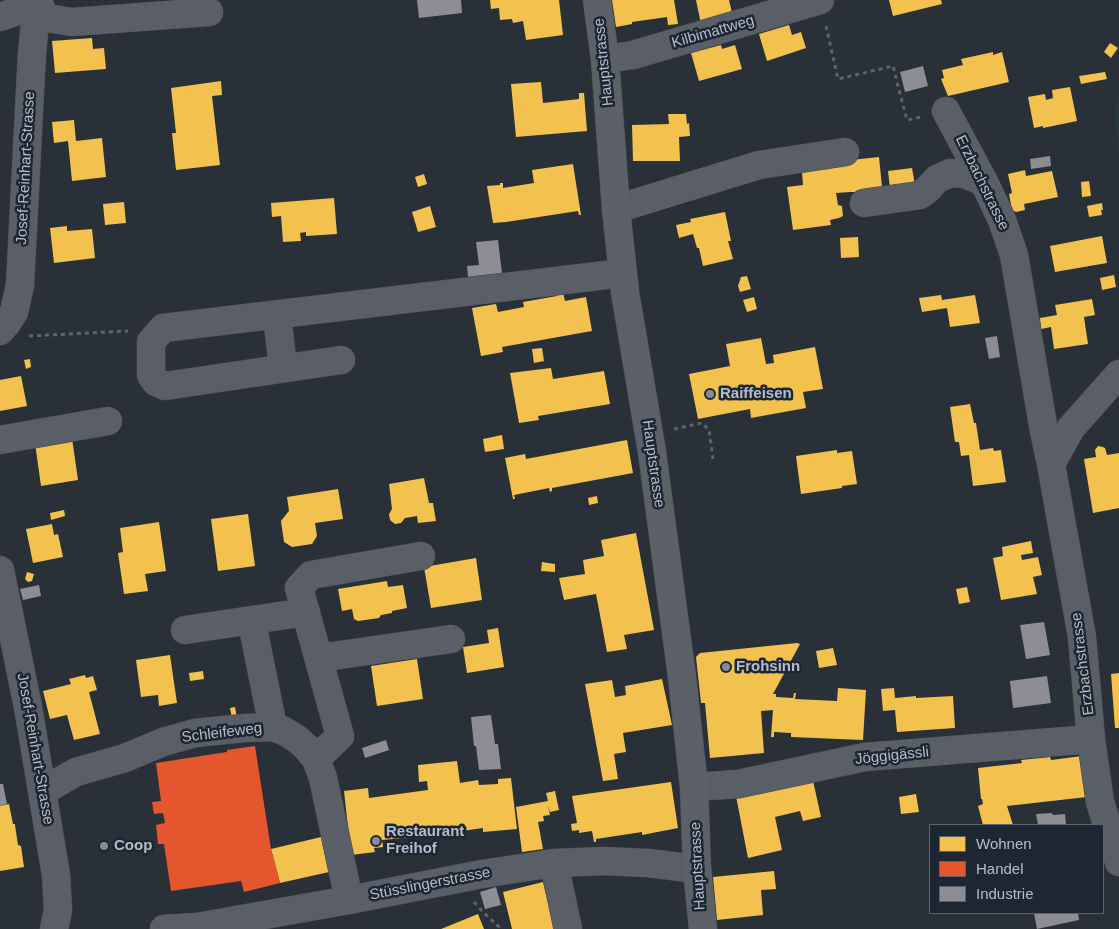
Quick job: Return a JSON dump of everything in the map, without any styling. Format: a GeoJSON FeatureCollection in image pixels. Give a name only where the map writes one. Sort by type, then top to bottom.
{"type":"FeatureCollection","features":[{"type":"Feature","properties":{"kind":"main road","name":"Hauptstrasse"},"geometry":{"type":"LineString","coordinates":[[597,0],[605,59],[616,209],[623,273],[649,434],[682,677],[694,788],[697,869],[703,929]]}},
{"type":"Feature","properties":{"kind":"street","name":"Kilbimattweg"},"geometry":{"type":"LineString","coordinates":[[605,59],[633,55],[820,0]]}},
{"type":"Feature","properties":{"kind":"street"},"geometry":{"type":"LineString","coordinates":[[0,17],[37,1],[47,18],[72,22],[209,12]]}},
{"type":"Feature","properties":{"kind":"street","name":"Josef-Reinhart-Strasse"},"geometry":{"type":"LineString","coordinates":[[12,333],[20,285],[32,53],[37,1]]}},
{"type":"Feature","properties":{"kind":"street","name":"Erzbachstrasse"},"geometry":{"type":"LineString","coordinates":[[946,111],[1002,220],[1014,256],[1082,637],[1091,738],[1100,802],[1119,862]]}},
{"type":"Feature","properties":{"kind":"street"},"geometry":{"type":"LineString","coordinates":[[616,209],[759,166],[844,152]]}},
{"type":"Feature","properties":{"kind":"street"},"geometry":{"type":"LineString","coordinates":[[864,203],[914,196],[924,192],[936,179],[950,173],[965,174],[984,182]]}},
{"type":"Feature","properties":{"kind":"street"},"geometry":{"type":"LineString","coordinates":[[341,360],[165,386],[156,382],[151,375],[151,342],[163,328],[623,273]]}},
{"type":"Feature","properties":{"kind":"street"},"geometry":{"type":"LineString","coordinates":[[277,315],[282,368]]}},
{"type":"Feature","properties":{"kind":"street"},"geometry":{"type":"LineString","coordinates":[[1051,464],[1071,428],[1119,374]]}},
{"type":"Feature","properties":{"kind":"street"},"geometry":{"type":"LineString","coordinates":[[0,440],[108,421]]}},
{"type":"Feature","properties":{"kind":"street"},"geometry":{"type":"LineString","coordinates":[[316,759],[340,736],[299,588],[311,575],[421,556]]}},
{"type":"Feature","properties":{"kind":"street","name":"Josef-Reinhart-Strasse"},"geometry":{"type":"LineString","coordinates":[[0,570],[28,707],[56,875],[58,910],[54,929]]}},
{"type":"Feature","properties":{"kind":"street"},"geometry":{"type":"LineString","coordinates":[[185,630],[306,612]]}},
{"type":"Feature","properties":{"kind":"street"},"geometry":{"type":"LineString","coordinates":[[254,633],[273,727]]}},
{"type":"Feature","properties":{"kind":"street"},"geometry":{"type":"LineString","coordinates":[[319,658],[451,639]]}},
{"type":"Feature","properties":{"kind":"street","name":"Schleifeweg"},"geometry":{"type":"LineString","coordinates":[[43,791],[76,772],[125,758],[163,742],[195,733],[273,727],[297,739],[316,759],[323,778],[349,900]]}},
{"type":"Feature","properties":{"kind":"street","name":"Jöggigässli"},"geometry":{"type":"LineString","coordinates":[[694,788],[738,784],[865,757],[1091,738]]}},
{"type":"Feature","properties":{"kind":"street"},"geometry":{"type":"LineString","coordinates":[[554,862],[568,929]]}},
{"type":"Feature","properties":{"kind":"street","name":"Stüsslingerstrasse"},"geometry":{"type":"LineString","coordinates":[[164,929],[198,927],[554,862],[648,863],[697,869]]}},
{"type":"Feature","properties":{"kind":"path"},"geometry":{"type":"LineString","coordinates":[[820,0],[838,80],[894,66],[907,120],[946,111]]}},
{"type":"Feature","properties":{"kind":"path"},"geometry":{"type":"LineString","coordinates":[[12,333],[163,328]]}},
{"type":"Feature","properties":{"kind":"path"},"geometry":{"type":"LineString","coordinates":[[649,434],[702,423],[709,430],[713,459]]}},
{"type":"Feature","properties":{"kind":"path"},"geometry":{"type":"LineString","coordinates":[[454,880],[500,929]]}},
{"type":"Feature","properties":{"kind":"green space"},"geometry":{"type":"Polygon","coordinates":[[[1119,95],[1119,161],[1115,111],[1119,95]]]}},
{"type":"Feature","properties":{"kind":"building: Wohnen"},"geometry":{"type":"Polygon","coordinates":[[[490,0],[559,0],[563,35],[526,40],[523,21],[513,23],[512,19],[500,20],[499,8],[491,9],[490,0]]]}},
{"type":"Feature","properties":{"kind":"building: Wohnen"},"geometry":{"type":"Polygon","coordinates":[[[612,0],[674,0],[678,24],[668,25],[667,17],[632,22],[632,24],[616,27],[612,0]]]}},
{"type":"Feature","properties":{"kind":"building: Wohnen"},"geometry":{"type":"Polygon","coordinates":[[[696,0],[729,0],[733,17],[701,24],[696,0]]]}},
{"type":"Feature","properties":{"kind":"building: Wohnen"},"geometry":{"type":"Polygon","coordinates":[[[889,0],[941,0],[942,4],[893,16],[889,0]]]}},
{"type":"Feature","properties":{"kind":"building: Wohnen"},"geometry":{"type":"Polygon","coordinates":[[[789,25],[792,35],[801,32],[806,48],[767,61],[759,34],[789,25]]]}},
{"type":"Feature","properties":{"kind":"building: Wohnen"},"geometry":{"type":"Polygon","coordinates":[[[92,38],[93,49],[104,48],[106,69],[55,73],[52,41],[92,38]]]}},
{"type":"Feature","properties":{"kind":"building: Wohnen"},"geometry":{"type":"Polygon","coordinates":[[[1110,43],[1118,48],[1111,58],[1104,52],[1110,43]]]}},
{"type":"Feature","properties":{"kind":"building: Wohnen"},"geometry":{"type":"Polygon","coordinates":[[[721,45],[722,49],[735,45],[742,69],[699,81],[691,53],[721,45]]]}},
{"type":"Feature","properties":{"kind":"building: Wohnen"},"geometry":{"type":"Polygon","coordinates":[[[993,52],[993,55],[1002,52],[1009,82],[948,96],[941,79],[944,78],[942,70],[963,65],[961,59],[993,52]]]}},
{"type":"Feature","properties":{"kind":"building: Wohnen"},"geometry":{"type":"Polygon","coordinates":[[[1105,72],[1107,79],[1081,84],[1079,76],[1105,72]]]}},
{"type":"Feature","properties":{"kind":"building: Wohnen"},"geometry":{"type":"Polygon","coordinates":[[[221,81],[222,95],[212,96],[220,165],[176,170],[172,133],[176,133],[171,88],[221,81]]]}},
{"type":"Feature","properties":{"kind":"building: Wohnen"},"geometry":{"type":"Polygon","coordinates":[[[541,82],[543,103],[579,99],[579,93],[584,93],[587,131],[516,137],[511,84],[541,82]]]}},
{"type":"Feature","properties":{"kind":"building: Wohnen"},"geometry":{"type":"Polygon","coordinates":[[[1070,87],[1077,121],[1034,128],[1028,97],[1045,94],[1046,100],[1053,98],[1052,90],[1070,87]]]}},
{"type":"Feature","properties":{"kind":"building: Wohnen"},"geometry":{"type":"Polygon","coordinates":[[[668,114],[686,114],[687,124],[689,123],[690,136],[679,137],[680,161],[633,161],[632,125],[669,124],[668,114]]]}},
{"type":"Feature","properties":{"kind":"building: Wohnen"},"geometry":{"type":"Polygon","coordinates":[[[74,120],[76,141],[102,138],[106,177],[72,181],[68,141],[54,143],[52,122],[74,120]]]}},
{"type":"Feature","properties":{"kind":"building: Wohnen"},"geometry":{"type":"Polygon","coordinates":[[[879,157],[882,187],[859,192],[836,193],[838,205],[842,206],[843,216],[830,220],[831,225],[793,230],[787,187],[803,185],[802,172],[824,169],[823,163],[879,157]]]}},
{"type":"Feature","properties":{"kind":"building: Wohnen"},"geometry":{"type":"Polygon","coordinates":[[[573,164],[581,215],[579,215],[578,211],[493,223],[487,186],[503,183],[503,188],[534,183],[532,170],[573,164]]]}},
{"type":"Feature","properties":{"kind":"building: Wohnen"},"geometry":{"type":"Polygon","coordinates":[[[912,168],[915,185],[890,188],[888,171],[912,168]]]}},
{"type":"Feature","properties":{"kind":"building: Wohnen"},"geometry":{"type":"Polygon","coordinates":[[[1025,170],[1026,176],[1052,171],[1058,197],[1024,204],[1025,210],[1016,212],[1012,210],[1009,194],[1012,193],[1008,174],[1025,170]]]}},
{"type":"Feature","properties":{"kind":"building: Wohnen"},"geometry":{"type":"Polygon","coordinates":[[[424,174],[427,184],[418,187],[415,177],[424,174]]]}},
{"type":"Feature","properties":{"kind":"building: Wohnen"},"geometry":{"type":"Polygon","coordinates":[[[1089,181],[1091,196],[1082,197],[1081,182],[1089,181]]]}},
{"type":"Feature","properties":{"kind":"building: Wohnen"},"geometry":{"type":"Polygon","coordinates":[[[334,198],[337,234],[306,236],[306,232],[300,233],[301,241],[283,242],[281,216],[272,217],[271,203],[334,198]]]}},
{"type":"Feature","properties":{"kind":"building: Wohnen"},"geometry":{"type":"Polygon","coordinates":[[[124,202],[126,223],[105,225],[103,204],[124,202]]]}},
{"type":"Feature","properties":{"kind":"building: Wohnen"},"geometry":{"type":"Polygon","coordinates":[[[1102,203],[1102,215],[1089,217],[1087,206],[1102,203]]]}},
{"type":"Feature","properties":{"kind":"building: Wohnen"},"geometry":{"type":"Polygon","coordinates":[[[430,206],[436,227],[418,232],[412,212],[430,206]]]}},
{"type":"Feature","properties":{"kind":"building: Wohnen"},"geometry":{"type":"Polygon","coordinates":[[[725,212],[731,241],[728,241],[733,259],[703,266],[699,248],[697,248],[693,234],[679,238],[676,225],[691,222],[690,219],[725,212]]]}},
{"type":"Feature","properties":{"kind":"building: Wohnen"},"geometry":{"type":"Polygon","coordinates":[[[67,226],[67,231],[92,229],[95,258],[54,263],[50,228],[67,226]]]}},
{"type":"Feature","properties":{"kind":"building: Wohnen"},"geometry":{"type":"Polygon","coordinates":[[[1102,236],[1107,263],[1055,272],[1050,246],[1102,236]]]}},
{"type":"Feature","properties":{"kind":"building: Wohnen"},"geometry":{"type":"Polygon","coordinates":[[[858,237],[859,257],[841,258],[840,238],[858,237]]]}},
{"type":"Feature","properties":{"kind":"building: Wohnen"},"geometry":{"type":"Polygon","coordinates":[[[1114,275],[1116,287],[1102,290],[1100,278],[1114,275]]]}},
{"type":"Feature","properties":{"kind":"building: Wohnen"},"geometry":{"type":"Polygon","coordinates":[[[747,276],[751,289],[740,292],[738,286],[741,277],[747,276]]]}},
{"type":"Feature","properties":{"kind":"building: Wohnen"},"geometry":{"type":"Polygon","coordinates":[[[563,293],[565,301],[586,297],[592,331],[502,347],[503,352],[481,356],[472,308],[496,304],[498,312],[524,307],[523,302],[557,296],[556,294],[563,293]]]}},
{"type":"Feature","properties":{"kind":"building: Wohnen"},"geometry":{"type":"Polygon","coordinates":[[[941,295],[942,300],[975,295],[980,323],[950,327],[947,308],[922,312],[919,298],[941,295]]]}},
{"type":"Feature","properties":{"kind":"building: Wohnen"},"geometry":{"type":"Polygon","coordinates":[[[754,297],[757,309],[747,312],[743,300],[754,297]]]}},
{"type":"Feature","properties":{"kind":"building: Wohnen"},"geometry":{"type":"Polygon","coordinates":[[[1092,299],[1095,315],[1084,317],[1088,344],[1054,349],[1051,327],[1041,329],[1040,318],[1057,315],[1055,305],[1092,299]]]}},
{"type":"Feature","properties":{"kind":"building: Wohnen"},"geometry":{"type":"Polygon","coordinates":[[[761,338],[766,364],[774,363],[773,355],[815,347],[823,389],[803,392],[806,408],[751,418],[750,409],[698,419],[689,374],[730,366],[726,344],[761,338]]]}},
{"type":"Feature","properties":{"kind":"building: Wohnen"},"geometry":{"type":"Polygon","coordinates":[[[542,348],[544,361],[534,363],[532,349],[542,348]]]}},
{"type":"Feature","properties":{"kind":"building: Wohnen"},"geometry":{"type":"Polygon","coordinates":[[[30,359],[31,367],[26,369],[24,360],[30,359]]]}},
{"type":"Feature","properties":{"kind":"building: Wohnen"},"geometry":{"type":"Polygon","coordinates":[[[551,368],[553,379],[604,371],[610,404],[538,416],[539,420],[519,423],[510,373],[551,368]]]}},
{"type":"Feature","properties":{"kind":"building: Wohnen"},"geometry":{"type":"Polygon","coordinates":[[[21,376],[27,406],[0,411],[0,380],[21,376]]]}},
{"type":"Feature","properties":{"kind":"building: Wohnen"},"geometry":{"type":"Polygon","coordinates":[[[970,404],[974,423],[976,423],[980,450],[993,448],[994,451],[1001,450],[1006,482],[973,486],[969,455],[961,456],[959,442],[955,442],[950,407],[970,404]]]}},
{"type":"Feature","properties":{"kind":"building: Wohnen"},"geometry":{"type":"Polygon","coordinates":[[[502,435],[504,449],[485,452],[483,439],[502,435]]]}},
{"type":"Feature","properties":{"kind":"building: Wohnen"},"geometry":{"type":"Polygon","coordinates":[[[72,438],[78,480],[41,486],[35,443],[72,438]]]}},
{"type":"Feature","properties":{"kind":"building: Wohnen"},"geometry":{"type":"Polygon","coordinates":[[[627,440],[633,473],[552,488],[550,492],[549,488],[514,495],[515,499],[513,499],[505,458],[525,454],[526,459],[627,440]]]}},
{"type":"Feature","properties":{"kind":"building: Wohnen"},"geometry":{"type":"Polygon","coordinates":[[[1098,446],[1105,448],[1107,455],[1119,453],[1119,508],[1093,513],[1084,459],[1096,457],[1095,450],[1098,446]]]}},
{"type":"Feature","properties":{"kind":"building: Wohnen"},"geometry":{"type":"Polygon","coordinates":[[[837,450],[837,453],[852,451],[857,484],[801,494],[796,456],[837,450]]]}},
{"type":"Feature","properties":{"kind":"building: Wohnen"},"geometry":{"type":"Polygon","coordinates":[[[424,478],[429,503],[433,503],[436,521],[418,523],[417,516],[405,518],[401,523],[395,524],[390,520],[389,514],[392,509],[389,484],[424,478]]]}},
{"type":"Feature","properties":{"kind":"building: Wohnen"},"geometry":{"type":"Polygon","coordinates":[[[338,489],[343,519],[315,523],[317,536],[312,544],[292,547],[284,542],[281,521],[289,511],[287,497],[338,489]]]}},
{"type":"Feature","properties":{"kind":"building: Wohnen"},"geometry":{"type":"Polygon","coordinates":[[[597,496],[598,503],[589,505],[588,498],[597,496]]]}},
{"type":"Feature","properties":{"kind":"building: Wohnen"},"geometry":{"type":"Polygon","coordinates":[[[64,510],[65,516],[51,520],[50,513],[64,510]]]}},
{"type":"Feature","properties":{"kind":"building: Wohnen"},"geometry":{"type":"Polygon","coordinates":[[[248,514],[255,566],[218,571],[211,519],[248,514]]]}},
{"type":"Feature","properties":{"kind":"building: Wohnen"},"geometry":{"type":"Polygon","coordinates":[[[159,522],[166,571],[145,574],[148,591],[124,594],[118,553],[123,552],[120,528],[159,522]]]}},
{"type":"Feature","properties":{"kind":"building: Wohnen"},"geometry":{"type":"Polygon","coordinates":[[[52,524],[54,535],[58,534],[63,557],[33,563],[26,529],[52,524]]]}},
{"type":"Feature","properties":{"kind":"building: Wohnen"},"geometry":{"type":"Polygon","coordinates":[[[636,533],[654,630],[624,635],[627,649],[607,652],[596,594],[564,600],[559,578],[585,574],[583,560],[604,556],[601,540],[636,533]]]}},
{"type":"Feature","properties":{"kind":"building: Wohnen"},"geometry":{"type":"Polygon","coordinates":[[[1031,541],[1033,553],[1021,555],[1022,560],[1038,557],[1042,575],[1033,577],[1037,594],[1001,600],[993,558],[1003,556],[1002,547],[1031,541]]]}},
{"type":"Feature","properties":{"kind":"building: Wohnen"},"geometry":{"type":"Polygon","coordinates":[[[476,558],[482,600],[431,608],[424,567],[476,558]]]}},
{"type":"Feature","properties":{"kind":"building: Wohnen"},"geometry":{"type":"Polygon","coordinates":[[[542,562],[555,564],[555,572],[541,571],[542,562]]]}},
{"type":"Feature","properties":{"kind":"building: Wohnen"},"geometry":{"type":"Polygon","coordinates":[[[27,572],[34,574],[32,581],[28,582],[25,579],[27,572]]]}},
{"type":"Feature","properties":{"kind":"building: Wohnen"},"geometry":{"type":"Polygon","coordinates":[[[387,581],[388,587],[403,585],[407,608],[392,611],[392,613],[381,615],[379,618],[358,621],[354,619],[352,609],[342,611],[338,589],[387,581]]]}},
{"type":"Feature","properties":{"kind":"building: Wohnen"},"geometry":{"type":"Polygon","coordinates":[[[967,587],[970,602],[959,604],[956,589],[967,587]]]}},
{"type":"Feature","properties":{"kind":"building: Wohnen"},"geometry":{"type":"Polygon","coordinates":[[[498,628],[504,667],[467,673],[463,647],[489,643],[487,630],[498,628]]]}},
{"type":"Feature","properties":{"kind":"building: Wohnen"},"geometry":{"type":"Polygon","coordinates":[[[800,644],[773,694],[776,694],[776,697],[793,698],[794,693],[796,693],[795,699],[837,701],[838,688],[866,690],[863,740],[791,737],[791,733],[774,732],[774,737],[771,737],[773,710],[761,711],[764,753],[710,758],[705,703],[701,703],[696,657],[700,653],[800,644]]]}},
{"type":"Feature","properties":{"kind":"building: Wohnen"},"geometry":{"type":"Polygon","coordinates":[[[833,648],[837,665],[819,668],[816,651],[833,648]]]}},
{"type":"Feature","properties":{"kind":"building: Wohnen"},"geometry":{"type":"Polygon","coordinates":[[[170,655],[177,703],[159,706],[158,695],[141,697],[136,660],[170,655]]]}},
{"type":"Feature","properties":{"kind":"building: Wohnen"},"geometry":{"type":"Polygon","coordinates":[[[417,659],[423,699],[377,706],[371,666],[417,659]]]}},
{"type":"Feature","properties":{"kind":"building: Wohnen"},"geometry":{"type":"Polygon","coordinates":[[[203,671],[204,679],[190,681],[189,673],[203,671]]]}},
{"type":"Feature","properties":{"kind":"building: Wohnen"},"geometry":{"type":"Polygon","coordinates":[[[1119,673],[1119,728],[1115,728],[1111,674],[1119,673]]]}},
{"type":"Feature","properties":{"kind":"building: Wohnen"},"geometry":{"type":"Polygon","coordinates":[[[85,675],[86,678],[93,676],[97,690],[89,692],[100,734],[74,740],[67,715],[50,719],[43,691],[71,684],[69,679],[85,675]]]}},
{"type":"Feature","properties":{"kind":"building: Wohnen"},"geometry":{"type":"Polygon","coordinates":[[[662,679],[672,725],[623,733],[626,752],[614,754],[618,779],[603,781],[585,684],[612,680],[615,697],[626,695],[625,686],[662,679]]]}},
{"type":"Feature","properties":{"kind":"building: Wohnen"},"geometry":{"type":"Polygon","coordinates":[[[894,688],[895,698],[953,696],[955,728],[897,732],[895,710],[883,711],[881,689],[894,688]]]}},
{"type":"Feature","properties":{"kind":"building: Wohnen"},"geometry":{"type":"Polygon","coordinates":[[[235,707],[237,718],[232,718],[230,708],[235,707]]]}},
{"type":"Feature","properties":{"kind":"building: Wohnen"},"geometry":{"type":"Polygon","coordinates":[[[1082,756],[1087,797],[1007,806],[1013,824],[983,824],[978,806],[983,804],[978,768],[1022,763],[1021,760],[1050,757],[1051,760],[1082,756]]]}},
{"type":"Feature","properties":{"kind":"building: Wohnen"},"geometry":{"type":"Polygon","coordinates":[[[457,761],[460,783],[478,780],[479,785],[498,784],[498,779],[511,778],[517,829],[483,832],[483,828],[448,833],[448,831],[435,832],[434,835],[382,840],[383,847],[374,848],[375,852],[351,855],[344,791],[368,788],[369,798],[428,790],[427,781],[419,782],[418,765],[457,761]]]}},
{"type":"Feature","properties":{"kind":"building: Wohnen"},"geometry":{"type":"Polygon","coordinates":[[[812,776],[821,817],[803,821],[800,811],[775,817],[782,850],[748,858],[735,791],[812,776]]]}},
{"type":"Feature","properties":{"kind":"building: Wohnen"},"geometry":{"type":"Polygon","coordinates":[[[671,782],[678,828],[642,835],[642,832],[596,839],[596,842],[594,842],[592,831],[579,833],[579,830],[572,831],[571,824],[577,823],[572,796],[671,782]]]}},
{"type":"Feature","properties":{"kind":"building: Wohnen"},"geometry":{"type":"Polygon","coordinates":[[[555,791],[559,810],[550,812],[548,806],[550,815],[543,816],[544,821],[538,822],[543,849],[522,852],[516,807],[548,801],[546,793],[555,791]]]}},
{"type":"Feature","properties":{"kind":"building: Wohnen"},"geometry":{"type":"Polygon","coordinates":[[[916,794],[919,812],[901,814],[899,797],[916,794]]]}},
{"type":"Feature","properties":{"kind":"building: Wohnen"},"geometry":{"type":"Polygon","coordinates":[[[9,804],[13,824],[15,824],[18,845],[21,846],[24,867],[0,871],[0,806],[9,804]]]}},
{"type":"Feature","properties":{"kind":"building: Wohnen"},"geometry":{"type":"Polygon","coordinates":[[[321,837],[329,872],[280,883],[271,849],[321,837]]]}},
{"type":"Feature","properties":{"kind":"building: Wohnen"},"geometry":{"type":"Polygon","coordinates":[[[774,871],[776,889],[761,890],[763,915],[717,920],[713,877],[774,871]]]}},
{"type":"Feature","properties":{"kind":"building: Wohnen"},"geometry":{"type":"Polygon","coordinates":[[[543,882],[555,929],[512,929],[503,892],[543,882]]]}},
{"type":"Feature","properties":{"kind":"building: Wohnen"},"geometry":{"type":"Polygon","coordinates":[[[478,914],[484,929],[441,929],[478,914]]]}},
{"type":"Feature","properties":{"kind":"building: Handel"},"geometry":{"type":"Polygon","coordinates":[[[255,746],[271,849],[280,883],[244,892],[241,881],[171,891],[164,844],[158,844],[156,825],[165,823],[163,813],[154,814],[152,802],[161,801],[156,763],[255,746]]]}},
{"type":"Feature","properties":{"kind":"building: Industrie"},"geometry":{"type":"Polygon","coordinates":[[[417,0],[461,0],[462,13],[419,18],[417,0]]]}},
{"type":"Feature","properties":{"kind":"building: Industrie"},"geometry":{"type":"Polygon","coordinates":[[[923,66],[928,86],[905,92],[900,72],[923,66]]]}},
{"type":"Feature","properties":{"kind":"building: Industrie"},"geometry":{"type":"Polygon","coordinates":[[[1050,156],[1051,166],[1031,169],[1030,159],[1050,156]]]}},
{"type":"Feature","properties":{"kind":"building: Industrie"},"geometry":{"type":"Polygon","coordinates":[[[498,240],[502,273],[468,277],[467,266],[479,265],[476,242],[498,240]]]}},
{"type":"Feature","properties":{"kind":"building: Industrie"},"geometry":{"type":"Polygon","coordinates":[[[997,336],[1000,357],[989,359],[985,338],[997,336]]]}},
{"type":"Feature","properties":{"kind":"building: Industrie"},"geometry":{"type":"Polygon","coordinates":[[[39,585],[41,596],[23,600],[20,589],[39,585]]]}},
{"type":"Feature","properties":{"kind":"building: Industrie"},"geometry":{"type":"Polygon","coordinates":[[[1044,622],[1050,655],[1026,659],[1020,625],[1044,622]]]}},
{"type":"Feature","properties":{"kind":"building: Industrie"},"geometry":{"type":"Polygon","coordinates":[[[1047,676],[1051,703],[1013,708],[1010,681],[1047,676]]]}},
{"type":"Feature","properties":{"kind":"building: Industrie"},"geometry":{"type":"Polygon","coordinates":[[[491,715],[495,744],[498,744],[501,769],[479,770],[471,717],[491,715]]]}},
{"type":"Feature","properties":{"kind":"building: Industrie"},"geometry":{"type":"Polygon","coordinates":[[[386,740],[389,750],[365,758],[362,748],[386,740]]]}},
{"type":"Feature","properties":{"kind":"building: Industrie"},"geometry":{"type":"Polygon","coordinates":[[[0,784],[3,784],[7,804],[0,806],[0,784]]]}},
{"type":"Feature","properties":{"kind":"building: Industrie"},"geometry":{"type":"Polygon","coordinates":[[[1036,814],[1065,814],[1066,824],[1038,824],[1036,814]]]}},
{"type":"Feature","properties":{"kind":"building: Industrie"},"geometry":{"type":"Polygon","coordinates":[[[496,887],[501,905],[485,909],[480,892],[496,887]]]}},
{"type":"Feature","properties":{"kind":"building: Industrie"},"geometry":{"type":"Polygon","coordinates":[[[1034,914],[1078,914],[1079,920],[1037,929],[1034,914]]]}},
{"type":"Feature","properties":{"kind":"place","name":"Raiffeisen"},"geometry":{"type":"Point","coordinates":[710,394]}},
{"type":"Feature","properties":{"kind":"place","name":"Frohsinn"},"geometry":{"type":"Point","coordinates":[726,667]}},
{"type":"Feature","properties":{"kind":"place","name":"Restaurant Freihof"},"geometry":{"type":"Point","coordinates":[376,841]}},
{"type":"Feature","properties":{"kind":"place","name":"Coop"},"geometry":{"type":"Point","coordinates":[104,846]}}]}
